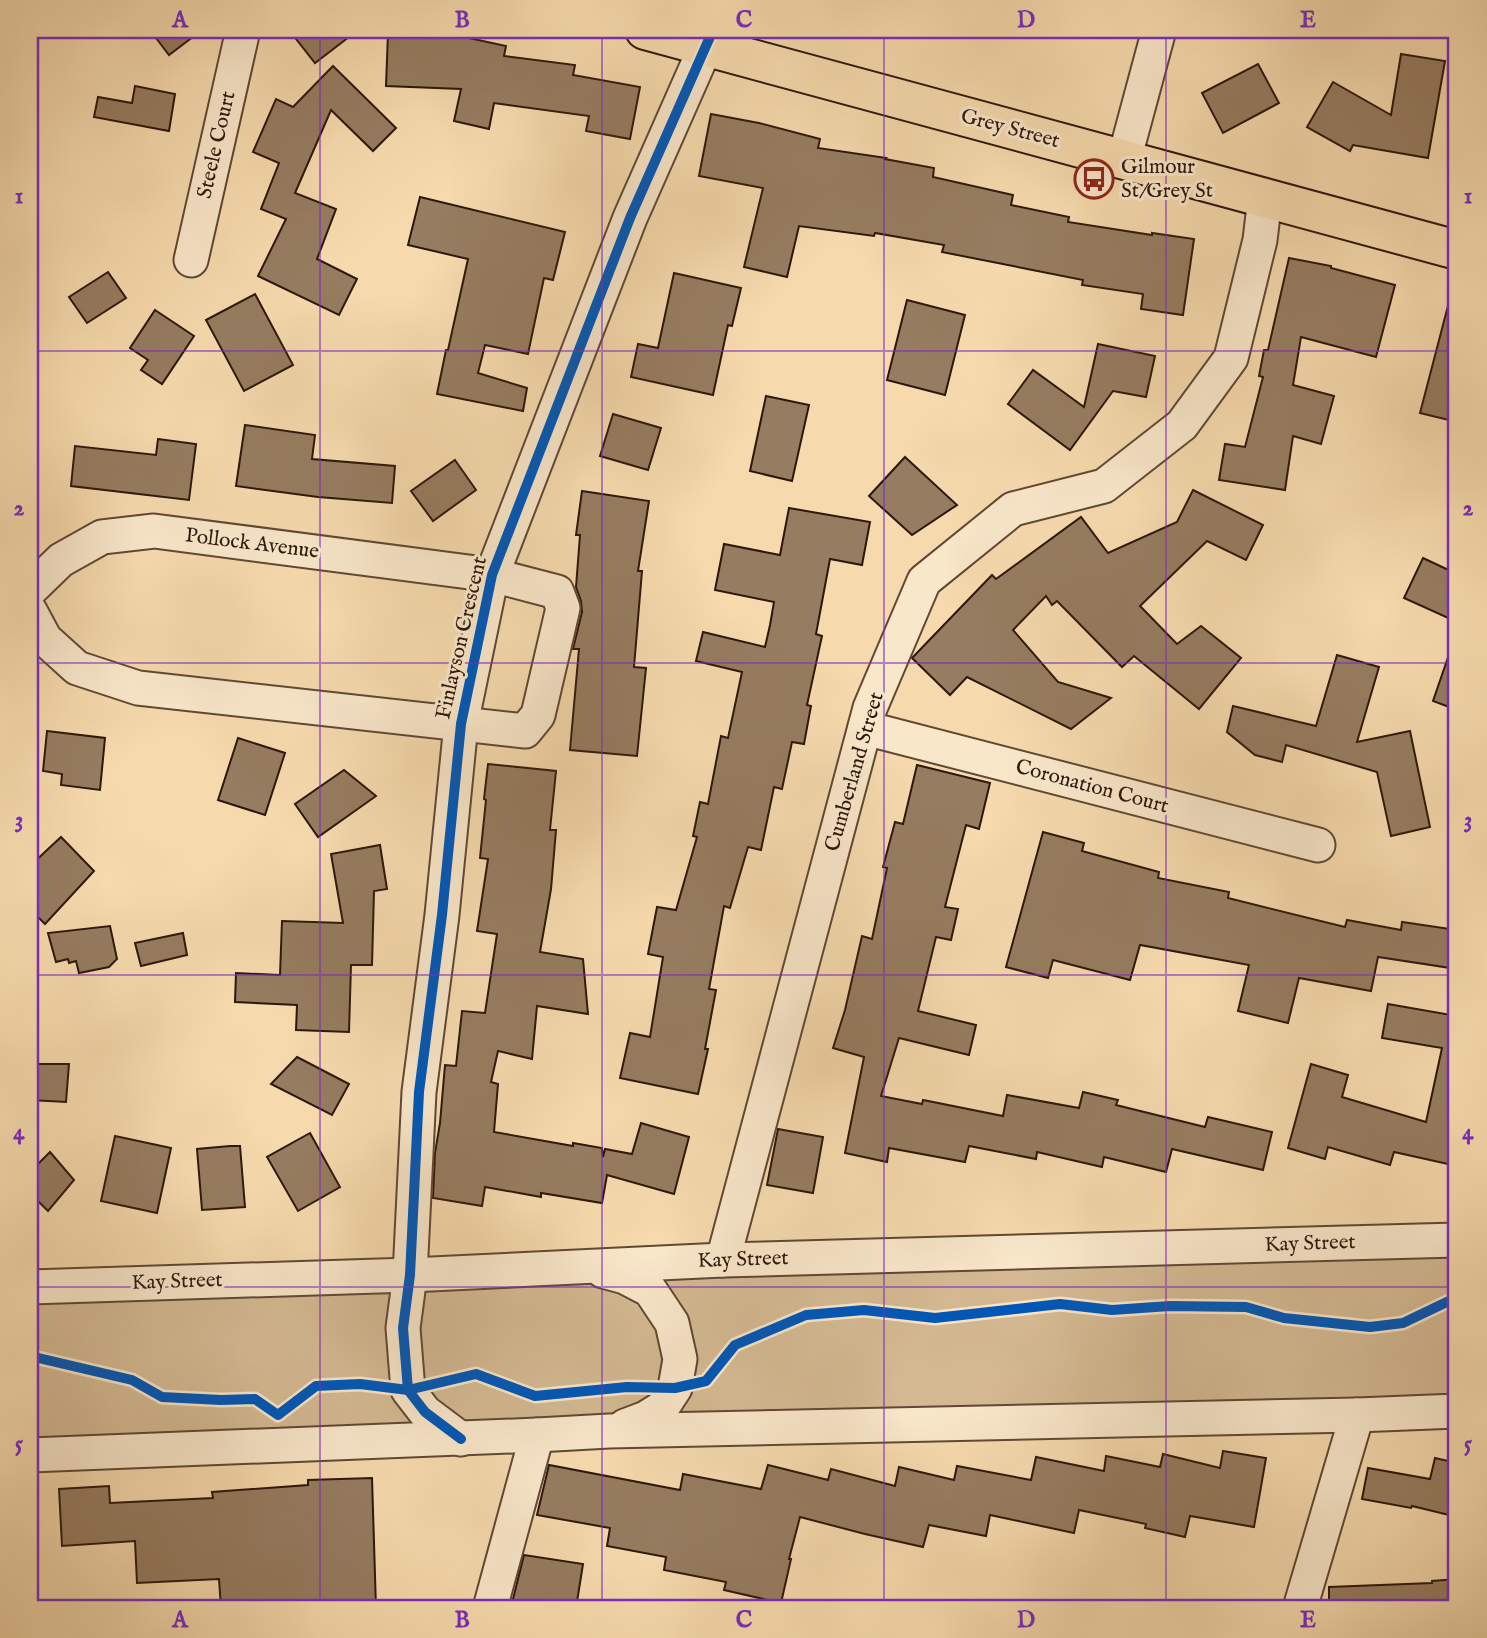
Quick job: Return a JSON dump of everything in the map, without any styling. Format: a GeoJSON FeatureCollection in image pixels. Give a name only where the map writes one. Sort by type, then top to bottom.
{"type":"FeatureCollection","features":[{"type":"Feature","properties":{"kind":"main road","name":"Grey Street"},"geometry":{"type":"LineString","coordinates":[[645,30],[709,38],[1124,160],[1457,250]]}},
{"type":"Feature","properties":{"kind":"street","name":"Steele Court"},"geometry":{"type":"LineString","coordinates":[[191,260],[243,30]]}},
{"type":"Feature","properties":{"kind":"street"},"geometry":{"type":"LineString","coordinates":[[1124,160],[1159,30]]}},
{"type":"Feature","properties":{"kind":"street","name":"Finlayson Crescent"},"geometry":{"type":"LineString","coordinates":[[410,1275],[419,1092],[442,915],[461,724],[492,575],[630,218],[709,38]]}},
{"type":"Feature","properties":{"kind":"street","name":"Cumberland Street"},"geometry":{"type":"LineString","coordinates":[[723,1260],[870,708],[924,581],[1013,509],[1104,486],[1182,425],[1231,358],[1260,240],[1265,198]]}},
{"type":"Feature","properties":{"kind":"street","name":"Pollock Avenue"},"geometry":{"type":"LineString","coordinates":[[30,590],[61,560],[102,537],[155,531],[492,575]]}},
{"type":"Feature","properties":{"kind":"street","name":"Finlayson Crescent"},"geometry":{"type":"LineString","coordinates":[[461,724],[525,731],[538,715],[564,608],[556,592],[492,575]]}},
{"type":"Feature","properties":{"kind":"street"},"geometry":{"type":"LineString","coordinates":[[30,611],[45,639],[77,668],[138,688],[461,724]]}},
{"type":"Feature","properties":{"kind":"street","name":"Coronation Court"},"geometry":{"type":"LineString","coordinates":[[865,728],[1318,845]]}},
{"type":"Feature","properties":{"kind":"street","name":"Kay Street"},"geometry":{"type":"LineString","coordinates":[[30,1287],[410,1275],[723,1260],[1457,1240]]}},
{"type":"Feature","properties":{"kind":"street"},"geometry":{"type":"LineString","coordinates":[[587,1266],[625,1277],[650,1290],[672,1323],[680,1359],[675,1388],[662,1408],[646,1418],[609,1431]]}},
{"type":"Feature","properties":{"kind":"street"},"geometry":{"type":"LineString","coordinates":[[410,1275],[402,1328],[408,1390],[425,1412],[461,1438]]}},
{"type":"Feature","properties":{"kind":"street"},"geometry":{"type":"LineString","coordinates":[[30,1455],[609,1431],[1357,1415],[1457,1410]]}},
{"type":"Feature","properties":{"kind":"street"},"geometry":{"type":"LineString","coordinates":[[1300,1608],[1357,1415]]}},
{"type":"Feature","properties":{"kind":"street"},"geometry":{"type":"LineString","coordinates":[[490,1608],[537,1436]]}},
{"type":"Feature","properties":{"kind":"shaded area"},"geometry":{"type":"Polygon","coordinates":[[[1457,1238],[1457,1411],[30,1455],[30,1287],[1457,1238]]]}},
{"type":"Feature","properties":{"kind":"building"},"geometry":{"type":"Polygon","coordinates":[[[150,30],[202,30],[169,55],[150,30]]]}},
{"type":"Feature","properties":{"kind":"building"},"geometry":{"type":"Polygon","coordinates":[[[289,30],[358,30],[315,63],[289,30]]]}},
{"type":"Feature","properties":{"kind":"building"},"geometry":{"type":"Polygon","coordinates":[[[388,33],[455,35],[506,46],[504,56],[575,65],[573,75],[640,87],[630,139],[586,131],[589,116],[494,103],[489,129],[454,121],[461,89],[386,86],[388,33]]]}},
{"type":"Feature","properties":{"kind":"building"},"geometry":{"type":"Polygon","coordinates":[[[1401,54],[1445,61],[1428,158],[1353,145],[1350,151],[1307,127],[1333,82],[1391,115],[1401,54]]]}},
{"type":"Feature","properties":{"kind":"building"},"geometry":{"type":"Polygon","coordinates":[[[1258,64],[1279,103],[1223,133],[1202,93],[1258,64]]]}},
{"type":"Feature","properties":{"kind":"building"},"geometry":{"type":"Polygon","coordinates":[[[333,66],[396,128],[373,151],[331,110],[295,193],[336,209],[317,259],[357,279],[339,315],[258,276],[286,219],[261,209],[279,163],[253,152],[276,99],[293,107],[333,66]]]}},
{"type":"Feature","properties":{"kind":"building"},"geometry":{"type":"Polygon","coordinates":[[[135,86],[175,94],[169,131],[94,117],[98,97],[132,103],[135,86]]]}},
{"type":"Feature","properties":{"kind":"building"},"geometry":{"type":"Polygon","coordinates":[[[711,114],[820,139],[818,148],[934,168],[933,177],[1013,195],[1011,205],[1069,217],[1068,222],[1194,239],[1183,315],[1141,309],[1143,294],[1082,285],[1083,280],[942,252],[944,245],[875,233],[874,236],[799,226],[787,277],[744,267],[763,188],[699,176],[711,114]]]}},
{"type":"Feature","properties":{"kind":"building"},"geometry":{"type":"Polygon","coordinates":[[[420,197],[565,232],[553,280],[544,278],[528,354],[485,345],[478,373],[527,388],[523,411],[437,394],[468,259],[408,245],[420,197]]]}},
{"type":"Feature","properties":{"kind":"building"},"geometry":{"type":"Polygon","coordinates":[[[1289,258],[1331,266],[1395,285],[1376,357],[1301,337],[1293,385],[1334,396],[1321,444],[1293,436],[1285,490],[1219,480],[1225,444],[1245,447],[1263,377],[1259,376],[1264,350],[1268,350],[1289,258]]]}},
{"type":"Feature","properties":{"kind":"building"},"geometry":{"type":"Polygon","coordinates":[[[108,272],[126,298],[87,323],[69,297],[108,272]]]}},
{"type":"Feature","properties":{"kind":"building"},"geometry":{"type":"Polygon","coordinates":[[[674,273],[741,288],[732,326],[728,325],[713,395],[631,377],[638,344],[658,348],[674,273]]]}},
{"type":"Feature","properties":{"kind":"building"},"geometry":{"type":"Polygon","coordinates":[[[255,294],[293,365],[244,391],[206,320],[255,294]]]}},
{"type":"Feature","properties":{"kind":"building"},"geometry":{"type":"Polygon","coordinates":[[[1450,298],[1457,299],[1457,422],[1420,413],[1450,298]]]}},
{"type":"Feature","properties":{"kind":"building"},"geometry":{"type":"Polygon","coordinates":[[[907,300],[965,315],[945,395],[887,380],[907,300]]]}},
{"type":"Feature","properties":{"kind":"building"},"geometry":{"type":"Polygon","coordinates":[[[155,310],[194,336],[162,384],[141,370],[148,360],[130,348],[155,310]]]}},
{"type":"Feature","properties":{"kind":"building"},"geometry":{"type":"Polygon","coordinates":[[[1098,344],[1155,356],[1146,397],[1113,391],[1070,450],[1008,404],[1033,370],[1084,407],[1098,344]]]}},
{"type":"Feature","properties":{"kind":"building"},"geometry":{"type":"Polygon","coordinates":[[[766,396],[809,405],[792,481],[750,471],[766,396]]]}},
{"type":"Feature","properties":{"kind":"building"},"geometry":{"type":"Polygon","coordinates":[[[613,414],[661,428],[648,470],[600,456],[613,414]]]}},
{"type":"Feature","properties":{"kind":"building"},"geometry":{"type":"Polygon","coordinates":[[[245,425],[315,435],[312,459],[395,466],[392,503],[236,486],[245,425]]]}},
{"type":"Feature","properties":{"kind":"building"},"geometry":{"type":"Polygon","coordinates":[[[158,439],[196,444],[189,500],[71,486],[75,446],[156,455],[158,439]]]}},
{"type":"Feature","properties":{"kind":"building"},"geometry":{"type":"Polygon","coordinates":[[[905,457],[957,505],[912,535],[869,496],[905,457]]]}},
{"type":"Feature","properties":{"kind":"building"},"geometry":{"type":"Polygon","coordinates":[[[455,460],[476,490],[433,521],[411,491],[455,460]]]}},
{"type":"Feature","properties":{"kind":"building"},"geometry":{"type":"Polygon","coordinates":[[[1193,490],[1263,525],[1246,560],[1207,541],[1140,606],[1177,644],[1201,626],[1241,658],[1199,709],[1134,656],[1122,667],[1057,601],[1052,605],[1046,596],[1013,630],[1058,682],[1111,698],[1071,729],[967,677],[950,695],[912,658],[992,575],[996,579],[1081,517],[1108,553],[1177,522],[1193,490]]]}},
{"type":"Feature","properties":{"kind":"building"},"geometry":{"type":"Polygon","coordinates":[[[582,491],[649,501],[638,571],[642,571],[634,667],[646,668],[637,756],[570,750],[579,649],[573,649],[582,612],[576,587],[580,535],[576,535],[582,491]]]}},
{"type":"Feature","properties":{"kind":"building"},"geometry":{"type":"Polygon","coordinates":[[[789,508],[870,522],[862,565],[830,559],[816,634],[822,636],[807,705],[811,706],[804,744],[792,742],[782,789],[774,787],[761,850],[748,847],[730,908],[724,906],[709,989],[716,990],[705,1049],[708,1049],[698,1094],[620,1078],[630,1033],[650,1037],[663,957],[648,954],[657,907],[676,910],[697,837],[693,836],[700,802],[708,804],[721,736],[728,738],[742,672],[696,661],[703,632],[765,647],[770,625],[774,602],[715,590],[724,544],[780,555],[789,508]]]}},
{"type":"Feature","properties":{"kind":"building"},"geometry":{"type":"Polygon","coordinates":[[[1423,558],[1457,574],[1457,622],[1404,598],[1423,558]]]}},
{"type":"Feature","properties":{"kind":"building"},"geometry":{"type":"Polygon","coordinates":[[[1454,640],[1457,641],[1457,710],[1433,701],[1454,640]]]}},
{"type":"Feature","properties":{"kind":"building"},"geometry":{"type":"Polygon","coordinates":[[[1337,655],[1379,667],[1357,742],[1410,731],[1430,827],[1391,836],[1377,772],[1286,745],[1282,762],[1255,755],[1227,732],[1233,706],[1316,726],[1337,655]]]}},
{"type":"Feature","properties":{"kind":"building"},"geometry":{"type":"Polygon","coordinates":[[[47,731],[105,738],[100,790],[61,785],[62,774],[43,771],[47,731]]]}},
{"type":"Feature","properties":{"kind":"building"},"geometry":{"type":"Polygon","coordinates":[[[238,738],[285,753],[265,815],[218,800],[238,738]]]}},
{"type":"Feature","properties":{"kind":"building"},"geometry":{"type":"Polygon","coordinates":[[[488,764],[556,771],[550,830],[556,830],[551,889],[540,952],[583,959],[588,1014],[537,1006],[532,1059],[498,1051],[491,1082],[498,1084],[494,1132],[573,1146],[573,1143],[602,1148],[603,1157],[605,1149],[632,1154],[641,1123],[689,1137],[674,1194],[607,1175],[602,1203],[541,1193],[541,1197],[485,1187],[482,1206],[433,1198],[445,1065],[456,1066],[462,1011],[485,1013],[497,934],[477,931],[488,859],[480,858],[488,764]]]}},
{"type":"Feature","properties":{"kind":"building"},"geometry":{"type":"Polygon","coordinates":[[[917,765],[990,783],[979,829],[966,825],[945,907],[958,909],[951,940],[936,937],[918,1011],[976,1025],[969,1055],[899,1038],[881,1096],[922,1104],[923,1100],[1003,1116],[1007,1095],[1079,1108],[1083,1092],[1118,1100],[1116,1105],[1205,1127],[1208,1117],[1272,1132],[1263,1170],[1172,1149],[1166,1172],[1104,1157],[1102,1167],[1037,1152],[1036,1159],[969,1146],[965,1162],[889,1148],[887,1162],[845,1153],[864,1057],[833,1048],[862,936],[872,939],[887,868],[883,867],[895,822],[903,824],[917,765]]]}},
{"type":"Feature","properties":{"kind":"building"},"geometry":{"type":"Polygon","coordinates":[[[344,770],[376,796],[318,837],[295,804],[344,770]]]}},
{"type":"Feature","properties":{"kind":"building"},"geometry":{"type":"Polygon","coordinates":[[[1043,832],[1084,843],[1082,851],[1159,872],[1158,878],[1229,892],[1228,898],[1345,927],[1347,920],[1401,930],[1402,922],[1457,930],[1457,969],[1378,957],[1371,991],[1299,978],[1288,1023],[1238,1011],[1249,965],[1140,945],[1130,980],[1053,960],[1048,978],[1006,967],[1043,832]]]}},
{"type":"Feature","properties":{"kind":"building"},"geometry":{"type":"Polygon","coordinates":[[[61,837],[94,871],[45,924],[30,909],[30,866],[61,837]]]}},
{"type":"Feature","properties":{"kind":"building"},"geometry":{"type":"Polygon","coordinates":[[[380,845],[387,889],[374,891],[372,965],[351,965],[349,1032],[296,1030],[297,1005],[235,1002],[236,973],[280,975],[282,921],[343,923],[331,854],[380,845]]]}},
{"type":"Feature","properties":{"kind":"building"},"geometry":{"type":"Polygon","coordinates":[[[110,926],[117,959],[109,967],[79,973],[76,961],[69,963],[68,959],[56,962],[48,933],[110,926]]]}},
{"type":"Feature","properties":{"kind":"building"},"geometry":{"type":"Polygon","coordinates":[[[183,933],[187,955],[141,966],[135,943],[183,933]]]}},
{"type":"Feature","properties":{"kind":"building"},"geometry":{"type":"Polygon","coordinates":[[[1388,1004],[1457,1016],[1457,1166],[1394,1152],[1390,1165],[1328,1147],[1325,1159],[1288,1148],[1311,1064],[1348,1075],[1342,1097],[1426,1122],[1442,1048],[1382,1038],[1388,1004]]]}},
{"type":"Feature","properties":{"kind":"building"},"geometry":{"type":"Polygon","coordinates":[[[297,1057],[349,1084],[332,1115],[271,1084],[297,1057]]]}},
{"type":"Feature","properties":{"kind":"building"},"geometry":{"type":"Polygon","coordinates":[[[30,1064],[69,1064],[66,1102],[30,1100],[30,1064]]]}},
{"type":"Feature","properties":{"kind":"building"},"geometry":{"type":"Polygon","coordinates":[[[778,1129],[823,1137],[813,1193],[767,1185],[778,1129]]]}},
{"type":"Feature","properties":{"kind":"building"},"geometry":{"type":"Polygon","coordinates":[[[310,1133],[340,1187],[298,1211],[267,1157],[310,1133]]]}},
{"type":"Feature","properties":{"kind":"building"},"geometry":{"type":"Polygon","coordinates":[[[115,1136],[171,1148],[157,1213],[101,1201],[115,1136]]]}},
{"type":"Feature","properties":{"kind":"building"},"geometry":{"type":"Polygon","coordinates":[[[240,1146],[245,1207],[202,1210],[197,1149],[240,1146]]]}},
{"type":"Feature","properties":{"kind":"building"},"geometry":{"type":"Polygon","coordinates":[[[50,1152],[74,1180],[48,1211],[30,1193],[30,1172],[50,1152]]]}},
{"type":"Feature","properties":{"kind":"building"},"geometry":{"type":"Polygon","coordinates":[[[1223,1451],[1266,1458],[1254,1527],[1190,1516],[1185,1537],[1145,1528],[1146,1524],[1079,1510],[1074,1533],[990,1515],[986,1536],[929,1525],[923,1547],[800,1517],[781,1603],[724,1590],[726,1582],[664,1570],[666,1557],[607,1546],[610,1528],[537,1515],[549,1465],[680,1490],[683,1474],[761,1489],[768,1465],[828,1480],[831,1469],[895,1486],[899,1467],[954,1480],[957,1466],[1031,1480],[1036,1457],[1104,1471],[1106,1456],[1160,1467],[1163,1454],[1220,1468],[1223,1451]]]}},
{"type":"Feature","properties":{"kind":"building"},"geometry":{"type":"Polygon","coordinates":[[[1435,1458],[1457,1463],[1457,1517],[1412,1506],[1411,1508],[1362,1499],[1368,1468],[1430,1479],[1435,1458]]]}},
{"type":"Feature","properties":{"kind":"building"},"geometry":{"type":"Polygon","coordinates":[[[372,1478],[376,1608],[221,1608],[219,1579],[137,1583],[135,1541],[62,1546],[59,1489],[109,1486],[110,1503],[213,1498],[212,1492],[308,1485],[308,1480],[372,1478]]]}},
{"type":"Feature","properties":{"kind":"building"},"geometry":{"type":"Polygon","coordinates":[[[524,1555],[583,1564],[576,1608],[544,1608],[512,1603],[524,1555]]]}},
{"type":"Feature","properties":{"kind":"building"},"geometry":{"type":"Polygon","coordinates":[[[1457,1579],[1457,1608],[1329,1608],[1329,1587],[1432,1583],[1457,1579]]]}},
{"type":"Feature","properties":{"kind":"cycle path"},"geometry":{"type":"LineString","coordinates":[[461,1439],[425,1412],[408,1390],[403,1328],[410,1275],[419,1092],[442,915],[461,724],[492,575],[630,218],[713,30]]}},
{"type":"Feature","properties":{"kind":"cycle path"},"geometry":{"type":"LineString","coordinates":[[30,1356],[132,1380],[162,1397],[255,1399],[278,1415],[316,1386],[360,1384],[408,1390],[476,1374],[535,1396],[627,1387],[675,1388],[706,1381],[735,1345],[806,1315],[864,1310],[935,1318],[1060,1304],[1112,1310],[1170,1306],[1246,1307],[1284,1318],[1370,1327],[1403,1323],[1457,1299]]}},
{"type":"Feature","properties":{"kind":"place","name":"Gilmour St/Grey St"},"geometry":{"type":"Point","coordinates":[1094,179]}}]}
